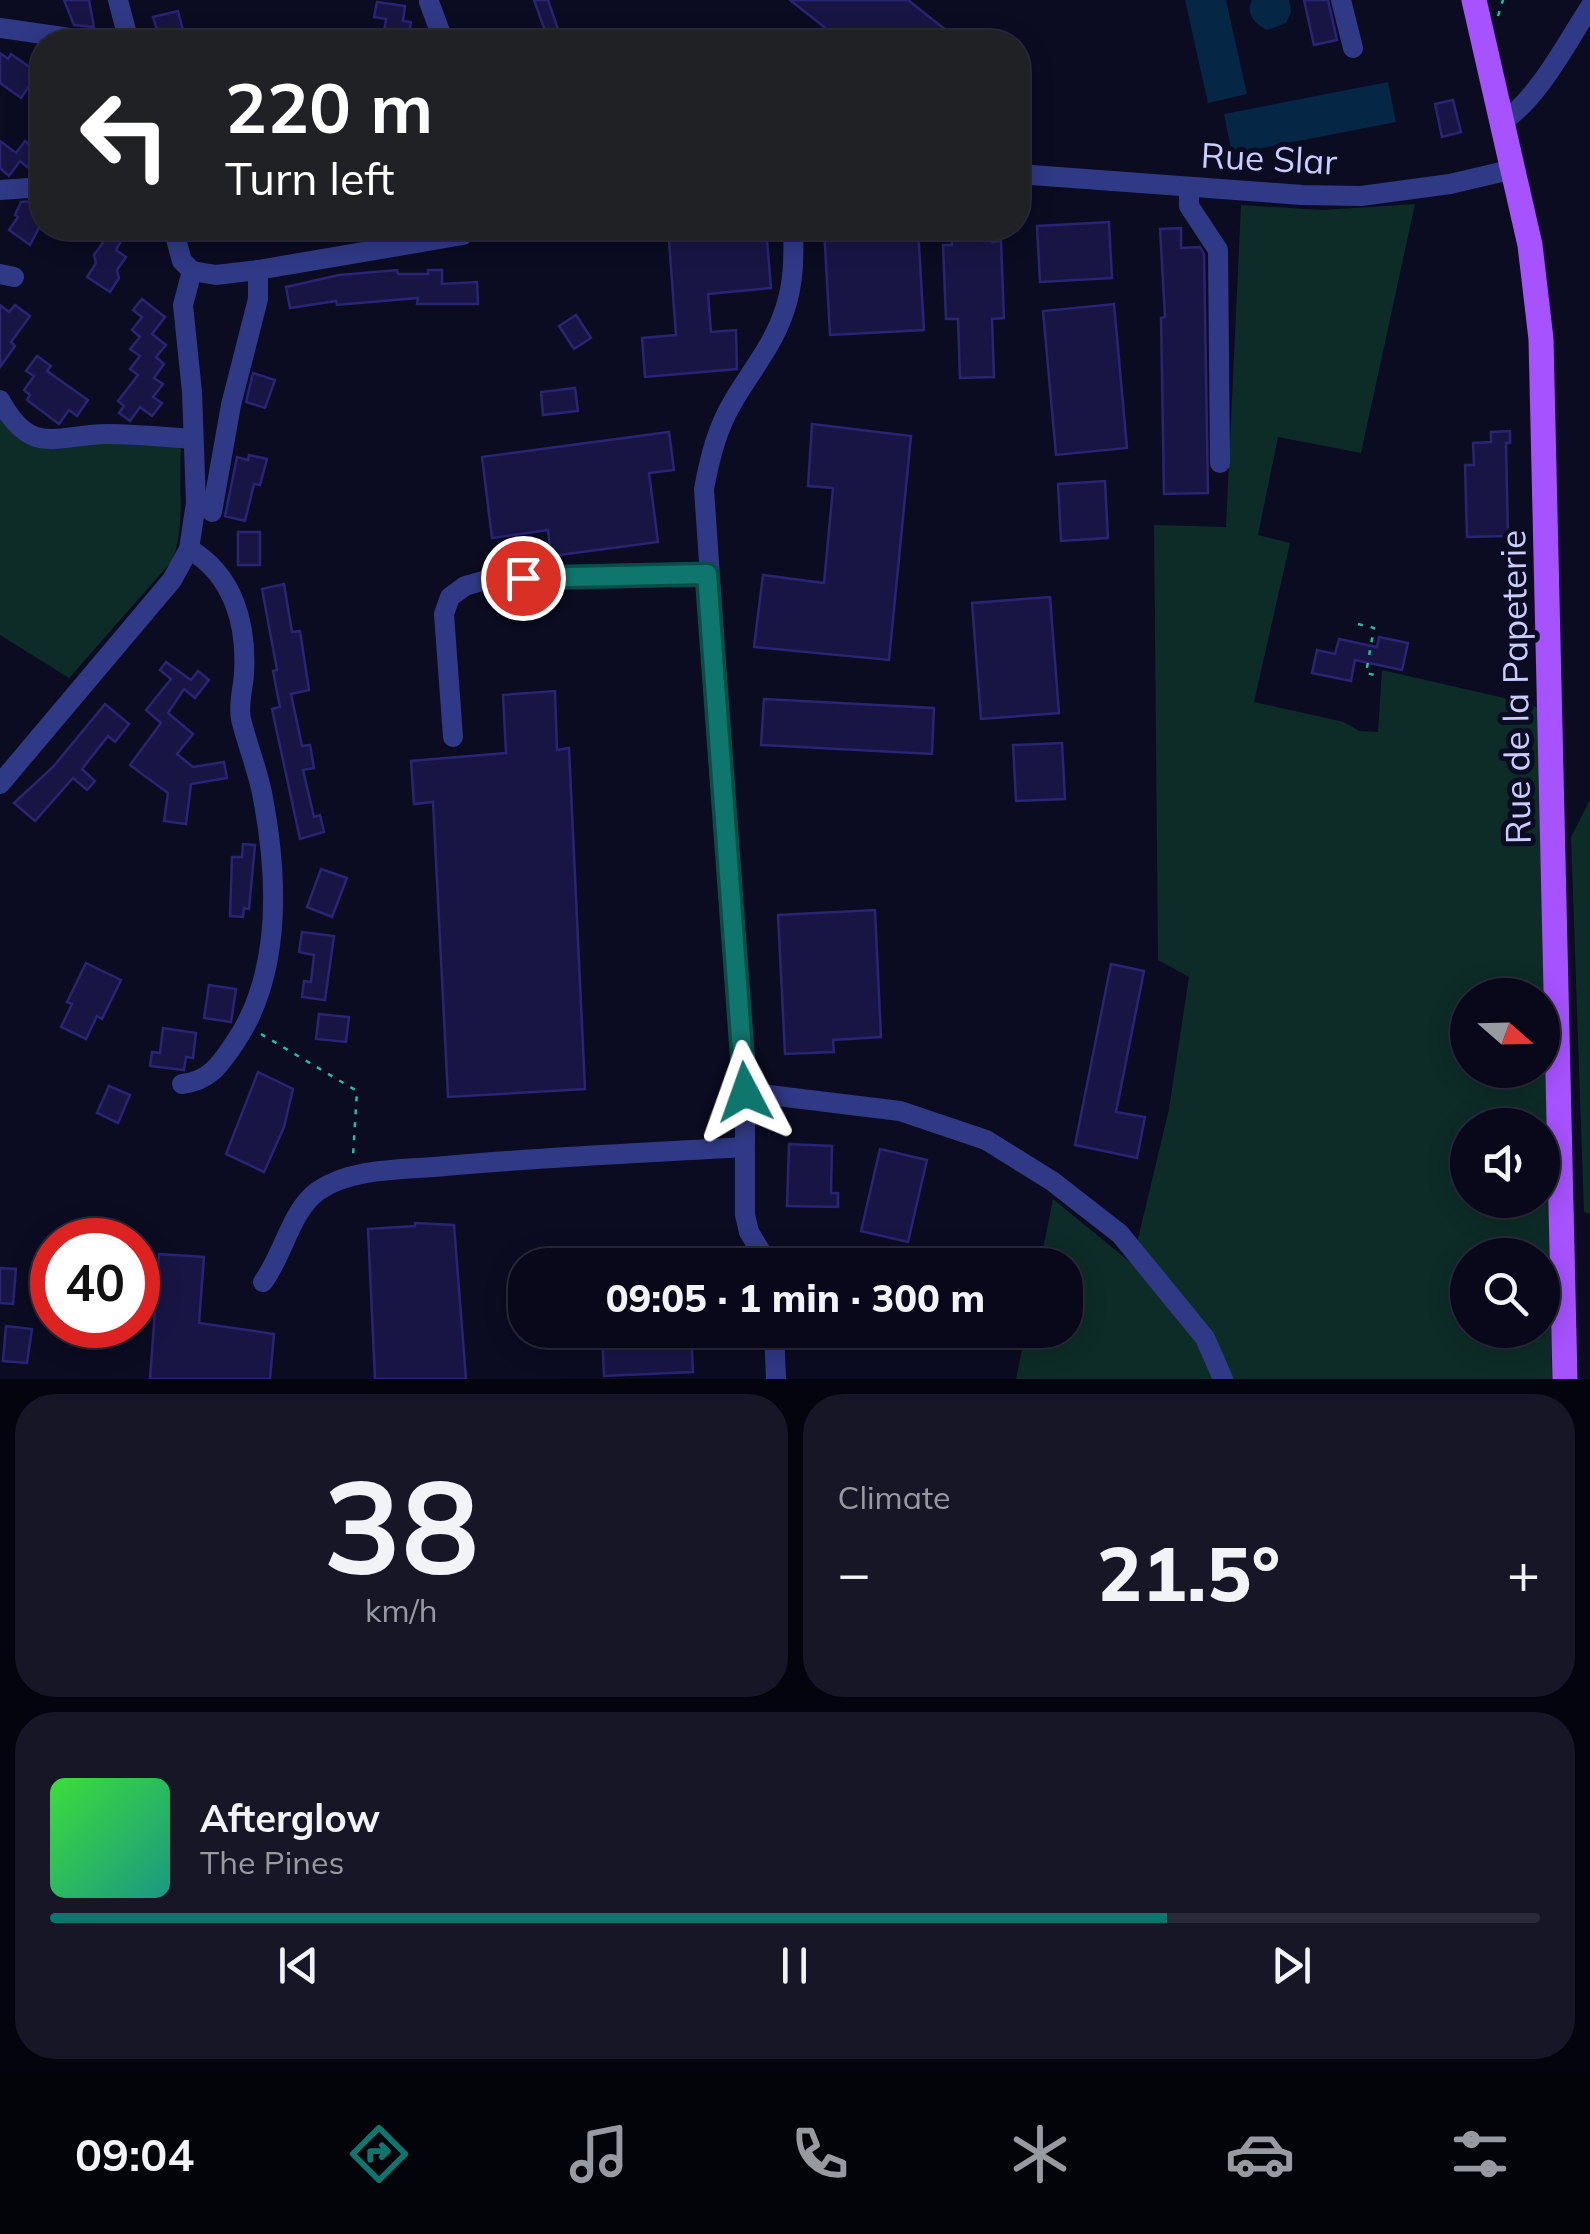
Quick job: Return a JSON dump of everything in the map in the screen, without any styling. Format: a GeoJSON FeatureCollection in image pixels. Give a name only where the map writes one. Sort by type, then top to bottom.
{"type":"FeatureCollection","features":[{"type":"Feature","properties":{"kind":"main road","name":"Rue de la Papeterie"},"geometry":{"type":"LineString","coordinates":[[1474,0],[1530,244],[1541,339],[1566,1379]]}},
{"type":"Feature","properties":{"kind":"street"},"geometry":{"type":"LineString","coordinates":[[118,0],[126,30]]}},
{"type":"Feature","properties":{"kind":"street"},"geometry":{"type":"LineString","coordinates":[[1341,0],[1352,48]]}},
{"type":"Feature","properties":{"kind":"street"},"geometry":{"type":"LineString","coordinates":[[430,2],[440,30]]}},
{"type":"Feature","properties":{"kind":"street"},"geometry":{"type":"LineString","coordinates":[[1503,120],[1515,113],[1556,60],[1590,7]]}},
{"type":"Feature","properties":{"kind":"street"},"geometry":{"type":"LineString","coordinates":[[0,28],[30,32]]}},
{"type":"Feature","properties":{"kind":"street","name":"Rue Slar"},"geometry":{"type":"LineString","coordinates":[[1030,175],[1361,196],[1450,184],[1514,170]]}},
{"type":"Feature","properties":{"kind":"street"},"geometry":{"type":"LineString","coordinates":[[1189,187],[1190,206],[1218,250],[1220,462]]}},
{"type":"Feature","properties":{"kind":"street"},"geometry":{"type":"LineString","coordinates":[[0,190],[30,189]]}},
{"type":"Feature","properties":{"kind":"street"},"geometry":{"type":"LineString","coordinates":[[176,240],[182,261],[192,271],[216,275],[435,240]]}},
{"type":"Feature","properties":{"kind":"street"},"geometry":{"type":"LineString","coordinates":[[758,1248],[744,1216],[745,1092],[704,489],[712,445],[784,312],[794,271],[793,240]]}},
{"type":"Feature","properties":{"kind":"street"},"geometry":{"type":"LineString","coordinates":[[212,512],[231,405],[258,299],[258,270]]}},
{"type":"Feature","properties":{"kind":"street"},"geometry":{"type":"LineString","coordinates":[[0,784],[172,580],[189,549],[196,503],[183,305],[192,271]]}},
{"type":"Feature","properties":{"kind":"street"},"geometry":{"type":"LineString","coordinates":[[0,400],[20,430],[46,441],[106,434],[194,440]]}},
{"type":"Feature","properties":{"kind":"street"},"geometry":{"type":"LineString","coordinates":[[182,1084],[208,1078],[246,1026],[260,996],[274,898],[262,792],[240,715],[243,626],[215,567],[189,549]]}},
{"type":"Feature","properties":{"kind":"street"},"geometry":{"type":"LineString","coordinates":[[453,737],[444,614],[450,596],[486,580],[707,574]]}},
{"type":"Feature","properties":{"kind":"street"},"geometry":{"type":"LineString","coordinates":[[745,1092],[900,1111],[986,1140],[1052,1181],[1120,1234],[1205,1338],[1222,1379]]}},
{"type":"Feature","properties":{"kind":"street"},"geometry":{"type":"LineString","coordinates":[[262,1282],[276,1264],[297,1216],[318,1192],[361,1174],[564,1155],[744,1146]]}},
{"type":"Feature","properties":{"kind":"street"},"geometry":{"type":"LineString","coordinates":[[775,1348],[776,1379]]}},
{"type":"Feature","properties":{"kind":"path"},"geometry":{"type":"LineString","coordinates":[[1358,624],[1374,628],[1366,673],[1379,676]]}},
{"type":"Feature","properties":{"kind":"path"},"geometry":{"type":"LineString","coordinates":[[246,1026],[358,1091],[350,1178]]}},
{"type":"Feature","properties":{"kind":"green space"},"geometry":{"type":"Polygon","coordinates":[[[1415,204],[1361,453],[1278,437],[1258,535],[1290,543],[1254,702],[1344,722],[1359,731],[1378,732],[1382,670],[1530,704],[1541,710],[1545,978],[1450,978],[1450,1088],[1547,1088],[1548,1108],[1450,1108],[1450,1218],[1549,1218],[1550,1238],[1450,1238],[1450,1348],[1551,1348],[1552,1379],[1230,1379],[1136,1247],[1169,1109],[1189,977],[1158,960],[1154,525],[1226,527],[1241,205],[1323,210],[1415,204]]]}},
{"type":"Feature","properties":{"kind":"green space"},"geometry":{"type":"Polygon","coordinates":[[[0,414],[3,420],[93,441],[174,445],[181,449],[180,520],[172,561],[69,678],[0,635],[0,414]]]}},
{"type":"Feature","properties":{"kind":"green space"},"geometry":{"type":"Polygon","coordinates":[[[1590,800],[1590,1214],[1584,1212],[1571,837],[1590,800]]]}},
{"type":"Feature","properties":{"kind":"green space"},"geometry":{"type":"Polygon","coordinates":[[[1053,1199],[1153,1281],[1217,1379],[1016,1379],[1022,1348],[1083,1348],[1083,1248],[1043,1248],[1053,1199]]]}},
{"type":"Feature","properties":{"kind":"water"},"geometry":{"type":"Polygon","coordinates":[[[1185,0],[1226,0],[1247,94],[1208,103],[1185,0]]]}},
{"type":"Feature","properties":{"kind":"water"},"geometry":{"type":"Polygon","coordinates":[[[1252,0],[1289,0],[1291,12],[1286,23],[1263,28],[1251,14],[1252,0]]]}},
{"type":"Feature","properties":{"kind":"water"},"geometry":{"type":"Polygon","coordinates":[[[1388,82],[1396,122],[1232,154],[1224,114],[1388,82]]]}},
{"type":"Feature","properties":{"kind":"building"},"geometry":{"type":"Polygon","coordinates":[[[64,0],[89,0],[94,27],[74,25],[64,0]]]}},
{"type":"Feature","properties":{"kind":"building"},"geometry":{"type":"Polygon","coordinates":[[[534,0],[548,0],[558,30],[545,30],[534,0]]]}},
{"type":"Feature","properties":{"kind":"building"},"geometry":{"type":"Polygon","coordinates":[[[790,0],[908,0],[946,30],[828,30],[790,0]]]}},
{"type":"Feature","properties":{"kind":"building"},"geometry":{"type":"Polygon","coordinates":[[[1304,0],[1328,0],[1337,40],[1314,45],[1304,0]]]}},
{"type":"Feature","properties":{"kind":"building"},"geometry":{"type":"Polygon","coordinates":[[[377,2],[405,6],[403,21],[411,22],[410,30],[384,30],[386,19],[374,17],[377,2]]]}},
{"type":"Feature","properties":{"kind":"building"},"geometry":{"type":"Polygon","coordinates":[[[178,11],[183,30],[157,30],[153,17],[178,11]]]}},
{"type":"Feature","properties":{"kind":"building"},"geometry":{"type":"Polygon","coordinates":[[[0,53],[8,59],[11,54],[30,67],[30,85],[21,98],[0,83],[0,53]]]}},
{"type":"Feature","properties":{"kind":"building"},"geometry":{"type":"Polygon","coordinates":[[[1453,100],[1461,132],[1442,137],[1435,104],[1453,100]]]}},
{"type":"Feature","properties":{"kind":"building"},"geometry":{"type":"Polygon","coordinates":[[[0,141],[16,153],[25,141],[30,145],[27,167],[20,161],[9,176],[0,168],[0,141]]]}},
{"type":"Feature","properties":{"kind":"building"},"geometry":{"type":"Polygon","coordinates":[[[30,201],[30,245],[9,230],[18,217],[15,215],[21,202],[30,201]]]}},
{"type":"Feature","properties":{"kind":"building"},"geometry":{"type":"Polygon","coordinates":[[[1109,222],[1112,278],[1040,282],[1037,226],[1109,222]]]}},
{"type":"Feature","properties":{"kind":"building"},"geometry":{"type":"Polygon","coordinates":[[[1181,228],[1181,248],[1200,247],[1204,254],[1208,493],[1164,494],[1161,318],[1165,317],[1160,229],[1181,228]]]}},
{"type":"Feature","properties":{"kind":"building"},"geometry":{"type":"Polygon","coordinates":[[[121,240],[116,250],[126,257],[110,292],[87,277],[96,263],[94,255],[104,241],[121,240]]]}},
{"type":"Feature","properties":{"kind":"building"},"geometry":{"type":"Polygon","coordinates":[[[669,240],[767,240],[771,288],[708,294],[711,332],[736,330],[737,369],[645,377],[642,338],[676,335],[669,240]]]}},
{"type":"Feature","properties":{"kind":"building"},"geometry":{"type":"Polygon","coordinates":[[[825,240],[919,240],[924,330],[830,335],[825,240]]]}},
{"type":"Feature","properties":{"kind":"building"},"geometry":{"type":"Polygon","coordinates":[[[952,240],[1001,241],[1004,318],[992,319],[994,377],[960,378],[958,319],[946,319],[943,245],[952,245],[952,240]]]}},
{"type":"Feature","properties":{"kind":"building"},"geometry":{"type":"Polygon","coordinates":[[[397,270],[398,274],[428,274],[428,270],[442,270],[442,284],[477,282],[478,304],[417,304],[418,298],[337,305],[336,301],[290,308],[286,287],[339,275],[397,270]]]}},
{"type":"Feature","properties":{"kind":"building"},"geometry":{"type":"Polygon","coordinates":[[[142,299],[165,317],[152,334],[166,345],[156,357],[164,364],[154,378],[163,384],[153,397],[162,403],[152,416],[140,407],[130,421],[119,413],[124,406],[118,401],[138,375],[130,369],[140,356],[130,349],[140,337],[132,330],[142,317],[133,310],[142,299]]]}},
{"type":"Feature","properties":{"kind":"building"},"geometry":{"type":"Polygon","coordinates":[[[1114,304],[1127,448],[1056,455],[1043,311],[1114,304]]]}},
{"type":"Feature","properties":{"kind":"building"},"geometry":{"type":"Polygon","coordinates":[[[0,305],[9,312],[15,305],[30,316],[11,342],[15,346],[0,367],[0,305]]]}},
{"type":"Feature","properties":{"kind":"building"},"geometry":{"type":"Polygon","coordinates":[[[576,315],[591,338],[574,349],[559,326],[576,315]]]}},
{"type":"Feature","properties":{"kind":"building"},"geometry":{"type":"Polygon","coordinates":[[[37,356],[51,366],[47,371],[88,400],[77,416],[69,410],[59,424],[27,400],[30,395],[24,390],[34,376],[26,371],[37,356]]]}},
{"type":"Feature","properties":{"kind":"building"},"geometry":{"type":"Polygon","coordinates":[[[253,373],[275,380],[265,408],[246,402],[253,373]]]}},
{"type":"Feature","properties":{"kind":"building"},"geometry":{"type":"Polygon","coordinates":[[[575,388],[578,411],[543,415],[541,392],[575,388]]]}},
{"type":"Feature","properties":{"kind":"building"},"geometry":{"type":"Polygon","coordinates":[[[812,424],[911,436],[889,660],[754,647],[763,575],[824,583],[833,488],[808,486],[812,424]]]}},
{"type":"Feature","properties":{"kind":"building"},"geometry":{"type":"Polygon","coordinates":[[[1510,431],[1510,443],[1506,443],[1508,536],[1467,537],[1465,465],[1474,465],[1473,443],[1491,442],[1491,432],[1510,431]]]}},
{"type":"Feature","properties":{"kind":"building"},"geometry":{"type":"Polygon","coordinates":[[[669,432],[674,470],[649,473],[658,542],[551,556],[548,530],[492,538],[482,457],[669,432]]]}},
{"type":"Feature","properties":{"kind":"building"},"geometry":{"type":"Polygon","coordinates":[[[249,455],[267,459],[260,485],[254,484],[245,521],[225,516],[237,457],[248,460],[249,455]]]}},
{"type":"Feature","properties":{"kind":"building"},"geometry":{"type":"Polygon","coordinates":[[[1105,481],[1108,538],[1061,541],[1058,484],[1105,481]]]}},
{"type":"Feature","properties":{"kind":"building"},"geometry":{"type":"Polygon","coordinates":[[[238,532],[260,532],[260,565],[238,565],[238,532]]]}},
{"type":"Feature","properties":{"kind":"building"},"geometry":{"type":"Polygon","coordinates":[[[284,584],[292,632],[300,631],[309,690],[291,694],[302,746],[310,745],[314,768],[303,770],[314,817],[320,815],[324,832],[300,839],[272,709],[280,707],[273,671],[277,670],[262,589],[284,584]]]}},
{"type":"Feature","properties":{"kind":"building"},"geometry":{"type":"Polygon","coordinates":[[[1050,597],[1059,713],[981,719],[972,603],[1050,597]]]}},
{"type":"Feature","properties":{"kind":"building"},"geometry":{"type":"Polygon","coordinates":[[[1379,637],[1408,643],[1402,670],[1355,660],[1351,681],[1312,673],[1317,650],[1335,654],[1339,639],[1377,647],[1379,637]]]}},
{"type":"Feature","properties":{"kind":"building"},"geometry":{"type":"Polygon","coordinates":[[[166,662],[191,680],[198,671],[209,680],[195,698],[184,689],[168,713],[193,734],[177,754],[193,767],[224,762],[227,778],[191,784],[186,824],[164,821],[168,793],[130,765],[161,723],[146,710],[171,679],[160,670],[166,662]]]}},
{"type":"Feature","properties":{"kind":"building"},"geometry":{"type":"Polygon","coordinates":[[[555,691],[557,750],[569,748],[585,1089],[448,1097],[433,802],[414,804],[411,761],[506,753],[503,695],[555,691]]]}},
{"type":"Feature","properties":{"kind":"building"},"geometry":{"type":"Polygon","coordinates":[[[764,699],[934,708],[932,754],[761,745],[764,699]]]}},
{"type":"Feature","properties":{"kind":"building"},"geometry":{"type":"Polygon","coordinates":[[[105,704],[129,724],[115,742],[108,736],[82,769],[95,781],[87,790],[73,778],[35,821],[14,803],[53,767],[105,704]]]}},
{"type":"Feature","properties":{"kind":"building"},"geometry":{"type":"Polygon","coordinates":[[[1062,743],[1065,799],[1016,801],[1013,745],[1062,743]]]}},
{"type":"Feature","properties":{"kind":"building"},"geometry":{"type":"Polygon","coordinates":[[[243,844],[255,845],[249,909],[244,908],[243,917],[230,916],[232,857],[242,857],[243,844]]]}},
{"type":"Feature","properties":{"kind":"building"},"geometry":{"type":"Polygon","coordinates":[[[321,869],[347,878],[332,917],[307,907],[321,869]]]}},
{"type":"Feature","properties":{"kind":"building"},"geometry":{"type":"Polygon","coordinates":[[[875,910],[881,1037],[833,1040],[834,1052],[785,1054],[778,915],[875,910]]]}},
{"type":"Feature","properties":{"kind":"building"},"geometry":{"type":"Polygon","coordinates":[[[302,932],[334,936],[325,1000],[302,997],[304,981],[311,982],[314,955],[299,952],[302,932]]]}},
{"type":"Feature","properties":{"kind":"building"},"geometry":{"type":"Polygon","coordinates":[[[86,963],[121,980],[102,1019],[97,1016],[86,1039],[61,1027],[72,1004],[67,1002],[86,963]]]}},
{"type":"Feature","properties":{"kind":"building"},"geometry":{"type":"Polygon","coordinates":[[[1111,964],[1144,971],[1116,1112],[1145,1117],[1137,1158],[1075,1145],[1111,964]]]}},
{"type":"Feature","properties":{"kind":"building"},"geometry":{"type":"Polygon","coordinates":[[[209,985],[236,989],[231,1022],[204,1018],[209,985]]]}},
{"type":"Feature","properties":{"kind":"building"},"geometry":{"type":"Polygon","coordinates":[[[319,1014],[349,1017],[346,1042],[316,1039],[319,1014]]]}},
{"type":"Feature","properties":{"kind":"building"},"geometry":{"type":"Polygon","coordinates":[[[163,1028],[196,1033],[193,1058],[186,1057],[184,1070],[150,1066],[152,1052],[160,1053],[163,1028]]]}},
{"type":"Feature","properties":{"kind":"building"},"geometry":{"type":"Polygon","coordinates":[[[258,1072],[293,1089],[284,1127],[264,1172],[226,1154],[258,1072]]]}},
{"type":"Feature","properties":{"kind":"building"},"geometry":{"type":"Polygon","coordinates":[[[109,1086],[130,1095],[118,1123],[97,1113],[109,1086]]]}},
{"type":"Feature","properties":{"kind":"building"},"geometry":{"type":"Polygon","coordinates":[[[789,1144],[832,1146],[831,1193],[838,1193],[838,1207],[787,1206],[789,1144]]]}},
{"type":"Feature","properties":{"kind":"building"},"geometry":{"type":"Polygon","coordinates":[[[880,1149],[927,1160],[908,1242],[861,1231],[880,1149]]]}},
{"type":"Feature","properties":{"kind":"building"},"geometry":{"type":"Polygon","coordinates":[[[415,1223],[454,1225],[466,1379],[375,1379],[368,1229],[415,1223]]]}},
{"type":"Feature","properties":{"kind":"building"},"geometry":{"type":"Polygon","coordinates":[[[160,1254],[204,1257],[199,1323],[274,1334],[270,1379],[150,1379],[152,1348],[160,1348],[160,1254]]]}},
{"type":"Feature","properties":{"kind":"building"},"geometry":{"type":"Polygon","coordinates":[[[0,1268],[16,1269],[13,1304],[0,1303],[0,1268]]]}},
{"type":"Feature","properties":{"kind":"building"},"geometry":{"type":"Polygon","coordinates":[[[6,1326],[30,1329],[27,1363],[3,1361],[6,1326]]]}},
{"type":"Feature","properties":{"kind":"building"},"geometry":{"type":"Polygon","coordinates":[[[603,1348],[692,1348],[693,1372],[604,1376],[603,1348]]]}},
{"type":"Feature","properties":{"kind":"route"},"geometry":{"type":"LineString","coordinates":[[523,578],[707,574],[745,1092]]}}]}
